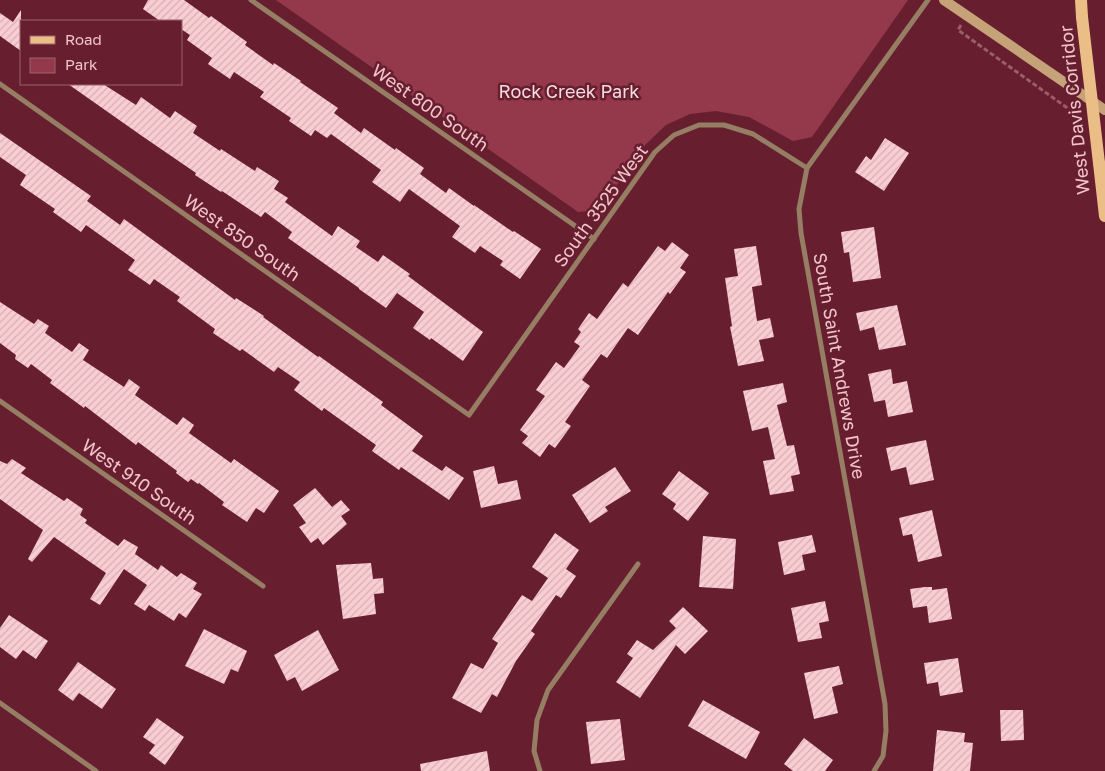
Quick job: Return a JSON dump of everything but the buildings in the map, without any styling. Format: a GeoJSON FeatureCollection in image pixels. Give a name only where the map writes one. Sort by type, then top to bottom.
{"type":"FeatureCollection","features":[{"type":"Feature","properties":{"kind":"main road","name":"West Davis Corridor"},"geometry":{"type":"LineString","coordinates":[[1081,0],[1105,216]]}},
{"type":"Feature","properties":{"kind":"street","name":"West 800 South"},"geometry":{"type":"LineString","coordinates":[[251,0],[594,239]]}},
{"type":"Feature","properties":{"kind":"street","name":"South Saint Andrews Drive"},"geometry":{"type":"LineString","coordinates":[[874,771],[882,756],[886,731],[885,704],[798,209],[807,168],[928,0]]}},
{"type":"Feature","properties":{"kind":"street"},"geometry":{"type":"LineString","coordinates":[[944,0],[1105,110]]}},
{"type":"Feature","properties":{"kind":"street","name":"West 850 South"},"geometry":{"type":"LineString","coordinates":[[0,84],[469,415]]}},
{"type":"Feature","properties":{"kind":"street","name":"South 3525 West"},"geometry":{"type":"LineString","coordinates":[[469,415],[655,152],[674,135],[699,125],[724,124],[753,134],[807,168]]}},
{"type":"Feature","properties":{"kind":"street","name":"West 910 South"},"geometry":{"type":"LineString","coordinates":[[0,401],[263,586]]}},
{"type":"Feature","properties":{"kind":"street"},"geometry":{"type":"LineString","coordinates":[[540,771],[534,750],[537,720],[548,690],[638,564]]}},
{"type":"Feature","properties":{"kind":"street"},"geometry":{"type":"LineString","coordinates":[[0,703],[96,771]]}},
{"type":"Feature","properties":{"kind":"path"},"geometry":{"type":"LineString","coordinates":[[958,30],[1082,118]]}},
{"type":"Feature","properties":{"kind":"green space","name":"Rock Creek Park"},"geometry":{"type":"Polygon","coordinates":[[[276,0],[908,0],[812,137],[793,141],[749,117],[716,111],[690,114],[666,125],[646,144],[599,210],[578,212],[276,0]]]}}]}
